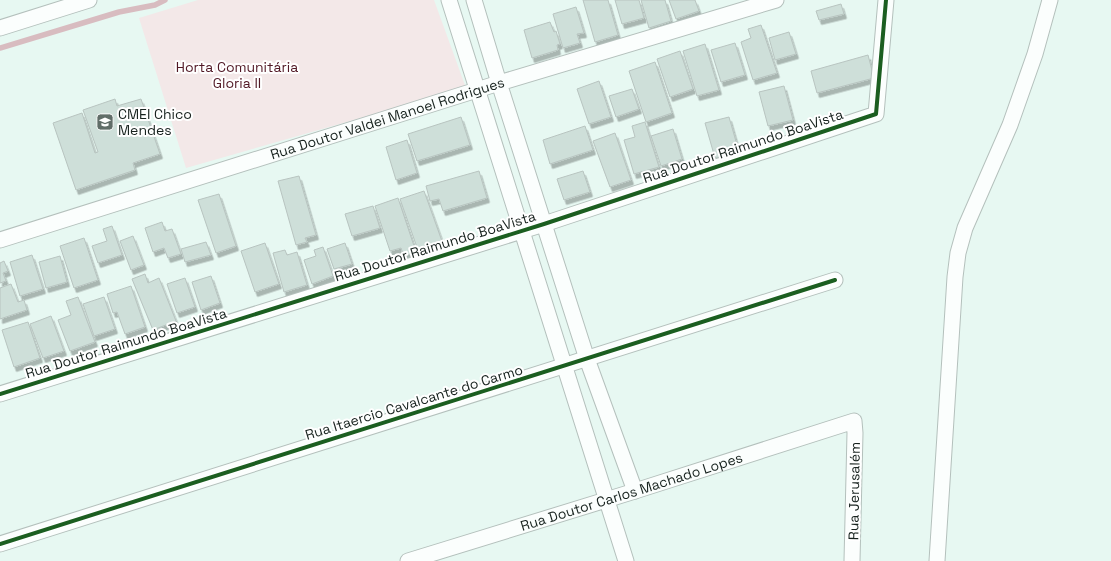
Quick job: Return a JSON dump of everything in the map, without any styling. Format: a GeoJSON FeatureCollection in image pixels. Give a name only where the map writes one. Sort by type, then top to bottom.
{"type":"FeatureCollection","features":[{"type":"Feature","properties":{"kind":"street"},"geometry":{"type":"LineString","coordinates":[[0,28],[62,4],[89,0]]}},
{"type":"Feature","properties":{"kind":"street"},"geometry":{"type":"LineString","coordinates":[[449,0],[626,561]]}},
{"type":"Feature","properties":{"kind":"street"},"geometry":{"type":"LineString","coordinates":[[474,0],[587,359],[635,491]]}},
{"type":"Feature","properties":{"kind":"street","name":"Rua Doutor Valdei Manoel Rodrigues"},"geometry":{"type":"LineString","coordinates":[[0,240],[499,83],[776,0]]}},
{"type":"Feature","properties":{"kind":"street","name":"Rua Doutor Raimundo BoaVista"},"geometry":{"type":"LineString","coordinates":[[0,394],[544,224],[876,114],[886,0]]}},
{"type":"Feature","properties":{"kind":"street"},"geometry":{"type":"LineString","coordinates":[[937,561],[955,277],[958,253],[965,228],[1010,125],[1035,54],[1050,0]]}},
{"type":"Feature","properties":{"kind":"street","name":"Rua Itaercio Cavalcante do Carmo"},"geometry":{"type":"LineString","coordinates":[[0,544],[835,280]]}},
{"type":"Feature","properties":{"kind":"street","name":"Rua Doutor Carlos Machado Lopes"},"geometry":{"type":"LineString","coordinates":[[408,561],[854,421]]}},
{"type":"Feature","properties":{"kind":"street","name":"Rua Jerusalém"},"geometry":{"type":"LineString","coordinates":[[852,561],[854,421]]}},
{"type":"Feature","properties":{"kind":"green space","name":"Horta Comunitária Gloria II"},"geometry":{"type":"Polygon","coordinates":[[[198,0],[434,0],[466,88],[186,168],[139,18],[198,0]]]}},
{"type":"Feature","properties":{"kind":"building"},"geometry":{"type":"Polygon","coordinates":[[[583,0],[608,0],[618,35],[595,42],[583,0]]]}},
{"type":"Feature","properties":{"kind":"building"},"geometry":{"type":"Polygon","coordinates":[[[615,0],[639,0],[644,18],[622,24],[615,0]]]}},
{"type":"Feature","properties":{"kind":"building"},"geometry":{"type":"Polygon","coordinates":[[[641,0],[665,0],[671,21],[649,28],[641,0]]]}},
{"type":"Feature","properties":{"kind":"building"},"geometry":{"type":"Polygon","coordinates":[[[669,0],[695,0],[699,11],[676,19],[669,0]]]}},
{"type":"Feature","properties":{"kind":"building"},"geometry":{"type":"Polygon","coordinates":[[[841,4],[844,14],[819,20],[816,11],[841,4]]]}},
{"type":"Feature","properties":{"kind":"building"},"geometry":{"type":"Polygon","coordinates":[[[576,7],[584,33],[577,34],[580,43],[563,48],[553,14],[576,7]]]}},
{"type":"Feature","properties":{"kind":"building"},"geometry":{"type":"Polygon","coordinates":[[[550,22],[554,32],[556,31],[560,44],[557,45],[558,50],[532,58],[524,30],[550,22]]]}},
{"type":"Feature","properties":{"kind":"building"},"geometry":{"type":"Polygon","coordinates":[[[761,25],[777,73],[753,80],[741,42],[751,38],[748,29],[761,25]]]}},
{"type":"Feature","properties":{"kind":"building"},"geometry":{"type":"Polygon","coordinates":[[[789,32],[796,54],[775,60],[769,38],[789,32]]]}},
{"type":"Feature","properties":{"kind":"building"},"geometry":{"type":"Polygon","coordinates":[[[735,43],[745,75],[721,82],[711,50],[735,43]]]}},
{"type":"Feature","properties":{"kind":"building"},"geometry":{"type":"Polygon","coordinates":[[[705,44],[719,90],[697,96],[683,51],[705,44]]]}},
{"type":"Feature","properties":{"kind":"building"},"geometry":{"type":"Polygon","coordinates":[[[680,51],[693,89],[670,97],[657,59],[680,51]]]}},
{"type":"Feature","properties":{"kind":"building"},"geometry":{"type":"Polygon","coordinates":[[[868,55],[874,78],[817,93],[811,71],[868,55]]]}},
{"type":"Feature","properties":{"kind":"building"},"geometry":{"type":"Polygon","coordinates":[[[655,62],[672,113],[646,122],[629,71],[655,62]]]}},
{"type":"Feature","properties":{"kind":"building"},"geometry":{"type":"Polygon","coordinates":[[[599,81],[611,117],[589,124],[577,89],[599,81]]]}},
{"type":"Feature","properties":{"kind":"building"},"geometry":{"type":"Polygon","coordinates":[[[784,86],[793,120],[768,126],[759,92],[784,86]]]}},
{"type":"Feature","properties":{"kind":"building"},"geometry":{"type":"Polygon","coordinates":[[[632,89],[639,109],[616,117],[609,96],[632,89]]]}},
{"type":"Feature","properties":{"kind":"building"},"geometry":{"type":"Polygon","coordinates":[[[115,99],[117,106],[141,99],[160,154],[133,163],[135,170],[76,190],[53,123],[82,113],[95,153],[98,152],[83,110],[115,99]]]}},
{"type":"Feature","properties":{"kind":"building"},"geometry":{"type":"Polygon","coordinates":[[[461,117],[470,145],[417,161],[408,134],[461,117]]]}},
{"type":"Feature","properties":{"kind":"building"},"geometry":{"type":"Polygon","coordinates":[[[729,117],[739,152],[715,158],[705,123],[729,117]]]}},
{"type":"Feature","properties":{"kind":"building"},"geometry":{"type":"Polygon","coordinates":[[[645,122],[659,167],[634,174],[624,140],[635,137],[632,126],[645,122]]]}},
{"type":"Feature","properties":{"kind":"building"},"geometry":{"type":"Polygon","coordinates":[[[585,126],[593,150],[550,164],[543,140],[585,126]]]}},
{"type":"Feature","properties":{"kind":"building"},"geometry":{"type":"Polygon","coordinates":[[[673,129],[682,159],[661,166],[651,136],[673,129]]]}},
{"type":"Feature","properties":{"kind":"building"},"geometry":{"type":"Polygon","coordinates":[[[615,133],[631,180],[610,187],[593,141],[615,133]]]}},
{"type":"Feature","properties":{"kind":"building"},"geometry":{"type":"Polygon","coordinates":[[[407,140],[417,173],[396,180],[386,147],[407,140]]]}},
{"type":"Feature","properties":{"kind":"building"},"geometry":{"type":"Polygon","coordinates":[[[479,171],[487,198],[443,211],[439,199],[430,201],[426,186],[479,171]]]}},
{"type":"Feature","properties":{"kind":"building"},"geometry":{"type":"Polygon","coordinates":[[[583,171],[590,192],[564,200],[557,179],[583,171]]]}},
{"type":"Feature","properties":{"kind":"building"},"geometry":{"type":"Polygon","coordinates":[[[299,176],[316,235],[305,238],[307,242],[296,245],[278,181],[299,176]]]}},
{"type":"Feature","properties":{"kind":"building"},"geometry":{"type":"Polygon","coordinates":[[[424,191],[443,244],[419,253],[400,199],[424,191]]]}},
{"type":"Feature","properties":{"kind":"building"},"geometry":{"type":"Polygon","coordinates":[[[219,194],[236,246],[216,253],[198,200],[219,194]]]}},
{"type":"Feature","properties":{"kind":"building"},"geometry":{"type":"Polygon","coordinates":[[[398,198],[416,252],[404,256],[401,248],[390,251],[375,206],[398,198]]]}},
{"type":"Feature","properties":{"kind":"building"},"geometry":{"type":"Polygon","coordinates":[[[373,206],[380,228],[352,236],[345,214],[373,206]]]}},
{"type":"Feature","properties":{"kind":"building"},"geometry":{"type":"Polygon","coordinates":[[[162,222],[165,231],[172,229],[181,254],[168,258],[164,248],[153,252],[145,228],[162,222]]]}},
{"type":"Feature","properties":{"kind":"building"},"geometry":{"type":"Polygon","coordinates":[[[112,226],[122,255],[98,263],[92,246],[107,241],[103,229],[112,226]]]}},
{"type":"Feature","properties":{"kind":"building"},"geometry":{"type":"Polygon","coordinates":[[[133,236],[144,265],[131,270],[120,241],[133,236]]]}},
{"type":"Feature","properties":{"kind":"building"},"geometry":{"type":"Polygon","coordinates":[[[84,238],[98,280],[74,288],[60,246],[84,238]]]}},
{"type":"Feature","properties":{"kind":"building"},"geometry":{"type":"Polygon","coordinates":[[[206,242],[211,255],[185,262],[181,249],[206,242]]]}},
{"type":"Feature","properties":{"kind":"building"},"geometry":{"type":"Polygon","coordinates":[[[265,243],[279,284],[255,292],[241,251],[265,243]]]}},
{"type":"Feature","properties":{"kind":"building"},"geometry":{"type":"Polygon","coordinates":[[[345,243],[352,264],[334,269],[327,249],[345,243]]]}},
{"type":"Feature","properties":{"kind":"building"},"geometry":{"type":"Polygon","coordinates":[[[323,247],[333,276],[312,284],[304,260],[316,256],[314,250],[323,247]]]}},
{"type":"Feature","properties":{"kind":"building"},"geometry":{"type":"Polygon","coordinates":[[[285,250],[287,255],[297,252],[307,285],[284,292],[273,253],[285,250]]]}},
{"type":"Feature","properties":{"kind":"building"},"geometry":{"type":"Polygon","coordinates":[[[32,255],[43,289],[20,296],[10,262],[32,255]]]}},
{"type":"Feature","properties":{"kind":"building"},"geometry":{"type":"Polygon","coordinates":[[[60,256],[67,282],[46,288],[39,262],[60,256]]]}},
{"type":"Feature","properties":{"kind":"building"},"geometry":{"type":"Polygon","coordinates":[[[4,261],[8,271],[3,273],[6,281],[0,283],[0,263],[4,261]]]}},
{"type":"Feature","properties":{"kind":"building"},"geometry":{"type":"Polygon","coordinates":[[[145,274],[148,283],[159,278],[176,321],[153,330],[132,279],[145,274]]]}},
{"type":"Feature","properties":{"kind":"building"},"geometry":{"type":"Polygon","coordinates":[[[211,276],[220,303],[201,310],[192,282],[211,276]]]}},
{"type":"Feature","properties":{"kind":"building"},"geometry":{"type":"Polygon","coordinates":[[[185,278],[195,307],[177,313],[167,284],[185,278]]]}},
{"type":"Feature","properties":{"kind":"building"},"geometry":{"type":"Polygon","coordinates":[[[11,284],[18,302],[24,300],[27,310],[0,319],[0,288],[11,284]]]}},
{"type":"Feature","properties":{"kind":"building"},"geometry":{"type":"Polygon","coordinates":[[[131,286],[145,327],[125,334],[117,312],[113,313],[107,294],[131,286]]]}},
{"type":"Feature","properties":{"kind":"building"},"geometry":{"type":"Polygon","coordinates":[[[78,297],[95,342],[70,351],[58,320],[71,315],[66,301],[78,297]]]}},
{"type":"Feature","properties":{"kind":"building"},"geometry":{"type":"Polygon","coordinates":[[[104,297],[115,329],[94,336],[83,304],[104,297]]]}},
{"type":"Feature","properties":{"kind":"building"},"geometry":{"type":"Polygon","coordinates":[[[51,316],[64,351],[43,358],[30,324],[51,316]]]}},
{"type":"Feature","properties":{"kind":"building"},"geometry":{"type":"Polygon","coordinates":[[[28,322],[40,358],[14,367],[2,330],[28,322]]]}},
{"type":"Feature","properties":{"kind":"waterway"},"geometry":{"type":"LineString","coordinates":[[0,48],[119,12],[155,5],[165,0]]}},
{"type":"Feature","properties":{"kind":"cycle path"},"geometry":{"type":"LineString","coordinates":[[0,394],[544,224],[876,114],[886,0]]}},
{"type":"Feature","properties":{"kind":"cycle path"},"geometry":{"type":"LineString","coordinates":[[0,544],[835,280]]}},
{"type":"Feature","properties":{"kind":"place","name":"CMEI Chico Mendes"},"geometry":{"type":"Point","coordinates":[105,122]}}]}
